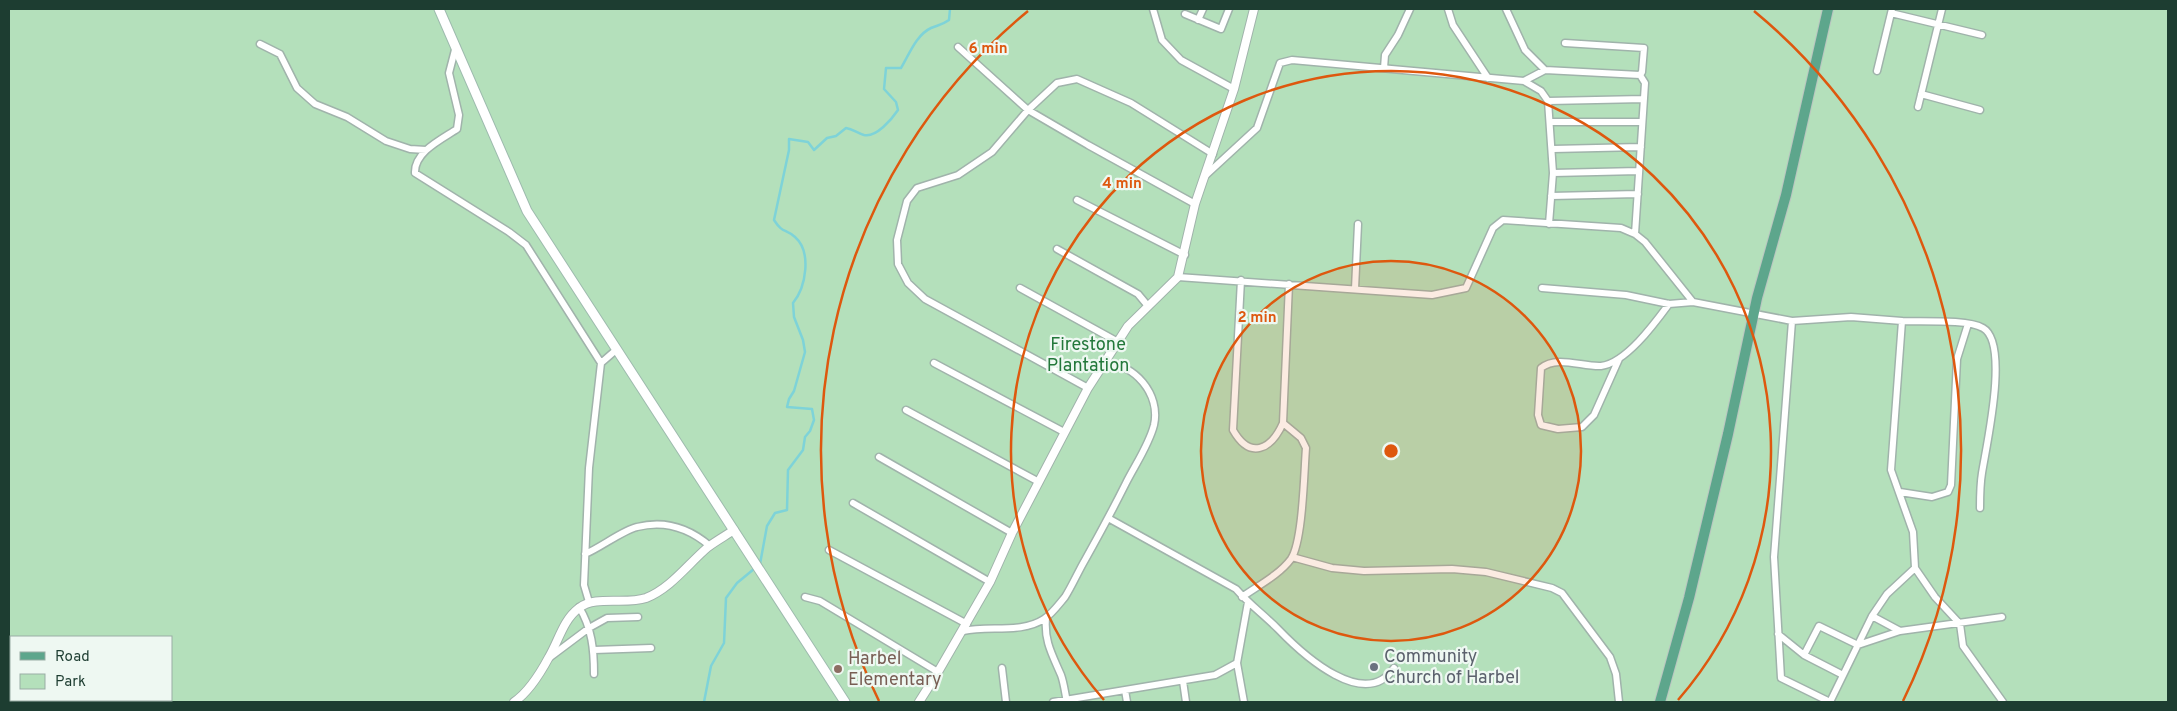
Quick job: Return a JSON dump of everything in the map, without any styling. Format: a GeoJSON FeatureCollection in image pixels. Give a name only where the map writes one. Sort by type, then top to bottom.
{"type":"FeatureCollection","features":[{"type":"Feature","properties":{"kind":"main road"},"geometry":{"type":"LineString","coordinates":[[439,9],[527,211],[845,702]]}},
{"type":"Feature","properties":{"kind":"main road"},"geometry":{"type":"LineString","coordinates":[[1660,702],[1691,588],[1728,434],[1754,314],[1786,195],[1828,9]]}},
{"type":"Feature","properties":{"kind":"street"},"geometry":{"type":"LineString","coordinates":[[1153,9],[1162,40],[1182,60],[1234,89]]}},
{"type":"Feature","properties":{"kind":"street"},"geometry":{"type":"LineString","coordinates":[[1198,20],[1203,9]]}},
{"type":"Feature","properties":{"kind":"street"},"geometry":{"type":"LineString","coordinates":[[1185,14],[1221,29],[1229,9]]}},
{"type":"Feature","properties":{"kind":"street"},"geometry":{"type":"LineString","coordinates":[[919,702],[990,582],[1012,533],[1088,388],[1128,326],[1178,277],[1185,256],[1195,204],[1234,89],[1254,9]]}},
{"type":"Feature","properties":{"kind":"street"},"geometry":{"type":"LineString","coordinates":[[1384,68],[1385,55],[1398,35],[1410,9]]}},
{"type":"Feature","properties":{"kind":"street"},"geometry":{"type":"LineString","coordinates":[[1448,9],[1453,25],[1488,78]]}},
{"type":"Feature","properties":{"kind":"street"},"geometry":{"type":"LineString","coordinates":[[1506,9],[1525,50],[1545,70]]}},
{"type":"Feature","properties":{"kind":"street"},"geometry":{"type":"LineString","coordinates":[[1918,107],[1942,9]]}},
{"type":"Feature","properties":{"kind":"street"},"geometry":{"type":"LineString","coordinates":[[1877,71],[1891,11],[1938,25],[1982,35]]}},
{"type":"Feature","properties":{"kind":"street"},"geometry":{"type":"LineString","coordinates":[[260,44],[280,54],[298,88],[315,104],[347,116],[386,141],[410,149],[426,150]]}},
{"type":"Feature","properties":{"kind":"street"},"geometry":{"type":"LineString","coordinates":[[1565,44],[1644,48],[1642,72],[1640,75]]}},
{"type":"Feature","properties":{"kind":"street"},"geometry":{"type":"LineString","coordinates":[[456,46],[449,73],[459,114],[457,129],[420,156],[415,166],[416,173],[509,232],[526,245],[601,363],[589,468],[584,585],[589,602]]}},
{"type":"Feature","properties":{"kind":"street"},"geometry":{"type":"LineString","coordinates":[[958,47],[1028,110],[1195,204]]}},
{"type":"Feature","properties":{"kind":"street"},"geometry":{"type":"LineString","coordinates":[[1206,175],[1257,128],[1280,63],[1292,60],[1524,81],[1541,91],[1548,101],[1553,149],[1553,173],[1548,224]]}},
{"type":"Feature","properties":{"kind":"street"},"geometry":{"type":"LineString","coordinates":[[1524,81],[1545,70],[1640,75]]}},
{"type":"Feature","properties":{"kind":"street"},"geometry":{"type":"LineString","coordinates":[[1636,234],[1645,83],[1640,75]]}},
{"type":"Feature","properties":{"kind":"street"},"geometry":{"type":"LineString","coordinates":[[1088,388],[925,298],[908,283],[898,264],[897,240],[907,201],[917,188],[958,175],[992,152],[1028,110],[1057,83],[1077,79],[1131,103],[1213,154]]}},
{"type":"Feature","properties":{"kind":"street"},"geometry":{"type":"LineString","coordinates":[[1921,94],[1980,110]]}},
{"type":"Feature","properties":{"kind":"street"},"geometry":{"type":"LineString","coordinates":[[1548,101],[1644,99]]}},
{"type":"Feature","properties":{"kind":"street"},"geometry":{"type":"LineString","coordinates":[[1551,122],[1642,122]]}},
{"type":"Feature","properties":{"kind":"street"},"geometry":{"type":"LineString","coordinates":[[1553,149],[1641,147]]}},
{"type":"Feature","properties":{"kind":"street"},"geometry":{"type":"LineString","coordinates":[[1553,173],[1639,171]]}},
{"type":"Feature","properties":{"kind":"street"},"geometry":{"type":"LineString","coordinates":[[1551,196],[1638,194]]}},
{"type":"Feature","properties":{"kind":"street"},"geometry":{"type":"LineString","coordinates":[[1077,200],[1185,256]]}},
{"type":"Feature","properties":{"kind":"street"},"geometry":{"type":"LineString","coordinates":[[1178,277],[1242,280],[1432,295],[1466,288],[1493,228],[1503,220],[1621,228],[1636,234],[1645,242],[1693,302]]}},
{"type":"Feature","properties":{"kind":"street"},"geometry":{"type":"LineString","coordinates":[[1356,289],[1358,224]]}},
{"type":"Feature","properties":{"kind":"street"},"geometry":{"type":"LineString","coordinates":[[1057,249],[1138,294],[1148,306]]}},
{"type":"Feature","properties":{"kind":"street"},"geometry":{"type":"LineString","coordinates":[[1242,280],[1233,430],[1239,441],[1248,447],[1260,448],[1269,444],[1277,437],[1283,423],[1289,284]]}},
{"type":"Feature","properties":{"kind":"street"},"geometry":{"type":"LineString","coordinates":[[1020,288],[1118,342]]}},
{"type":"Feature","properties":{"kind":"street"},"geometry":{"type":"LineString","coordinates":[[1542,288],[1626,295],[1669,304],[1693,302],[1792,321],[1851,318],[1968,324],[1982,328],[1988,332],[1992,340],[1996,378],[1988,442],[1981,476],[1980,508]]}},
{"type":"Feature","properties":{"kind":"street"},"geometry":{"type":"LineString","coordinates":[[1618,359],[1594,415],[1582,427],[1558,429],[1541,424],[1538,415],[1541,368],[1547,363],[1556,362],[1602,366],[1618,359],[1647,332],[1669,304]]}},
{"type":"Feature","properties":{"kind":"street"},"geometry":{"type":"LineString","coordinates":[[1792,321],[1774,557],[1781,678],[1830,702],[1872,616],[1887,594],[1915,568]]}},
{"type":"Feature","properties":{"kind":"street"},"geometry":{"type":"LineString","coordinates":[[1902,321],[1891,470],[1913,532],[1915,568],[1935,597],[1960,624],[1964,646],[2003,702]]}},
{"type":"Feature","properties":{"kind":"street"},"geometry":{"type":"LineString","coordinates":[[1900,492],[1932,497],[1948,492],[1951,485],[1957,359],[1968,324]]}},
{"type":"Feature","properties":{"kind":"street"},"geometry":{"type":"LineString","coordinates":[[601,363],[616,350]]}},
{"type":"Feature","properties":{"kind":"street"},"geometry":{"type":"LineString","coordinates":[[934,363],[1064,432]]}},
{"type":"Feature","properties":{"kind":"street"},"geometry":{"type":"LineString","coordinates":[[829,550],[964,627],[1018,627],[1036,624],[1046,618],[1065,596],[1108,518],[1149,438],[1154,424],[1154,408],[1148,390],[1134,373],[1117,363],[1104,363]]}},
{"type":"Feature","properties":{"kind":"street"},"geometry":{"type":"LineString","coordinates":[[906,410],[1039,482]]}},
{"type":"Feature","properties":{"kind":"street"},"geometry":{"type":"LineString","coordinates":[[1242,596],[1278,573],[1292,557],[1299,533],[1306,448],[1301,438],[1283,423]]}},
{"type":"Feature","properties":{"kind":"street"},"geometry":{"type":"LineString","coordinates":[[879,456],[1012,533]]}},
{"type":"Feature","properties":{"kind":"street"},"geometry":{"type":"LineString","coordinates":[[853,503],[990,582]]}},
{"type":"Feature","properties":{"kind":"street"},"geometry":{"type":"LineString","coordinates":[[1108,518],[1236,589],[1325,678]]}},
{"type":"Feature","properties":{"kind":"street"},"geometry":{"type":"LineString","coordinates":[[585,554],[636,527],[649,526],[682,528],[696,534],[710,546]]}},
{"type":"Feature","properties":{"kind":"street"},"geometry":{"type":"LineString","coordinates":[[514,702],[532,684],[549,658],[566,620],[579,607],[589,602],[631,601],[645,598],[662,590],[710,546],[734,530]]}},
{"type":"Feature","properties":{"kind":"street"},"geometry":{"type":"LineString","coordinates":[[1292,557],[1332,568],[1364,572],[1452,569],[1486,572],[1552,588],[1562,593],[1610,657],[1616,674],[1619,702]]}},
{"type":"Feature","properties":{"kind":"street"},"geometry":{"type":"LineString","coordinates":[[805,596],[820,601],[938,672]]}},
{"type":"Feature","properties":{"kind":"street"},"geometry":{"type":"LineString","coordinates":[[1244,702],[1237,663],[1248,602]]}},
{"type":"Feature","properties":{"kind":"street"},"geometry":{"type":"LineString","coordinates":[[579,607],[589,628],[594,650],[594,674]]}},
{"type":"Feature","properties":{"kind":"street"},"geometry":{"type":"LineString","coordinates":[[1872,616],[1900,631]]}},
{"type":"Feature","properties":{"kind":"street"},"geometry":{"type":"LineString","coordinates":[[549,658],[589,628],[606,618],[638,617]]}},
{"type":"Feature","properties":{"kind":"street"},"geometry":{"type":"LineString","coordinates":[[1804,655],[1819,626],[1858,645],[1900,631],[2002,617]]}},
{"type":"Feature","properties":{"kind":"street"},"geometry":{"type":"LineString","coordinates":[[1046,618],[1045,632],[1053,659],[1061,676],[1067,701]]}},
{"type":"Feature","properties":{"kind":"street"},"geometry":{"type":"LineString","coordinates":[[1778,634],[1804,655],[1843,675]]}},
{"type":"Feature","properties":{"kind":"street"},"geometry":{"type":"LineString","coordinates":[[594,650],[651,648]]}},
{"type":"Feature","properties":{"kind":"street"},"geometry":{"type":"LineString","coordinates":[[1053,702],[1215,675],[1237,663]]}},
{"type":"Feature","properties":{"kind":"street"},"geometry":{"type":"LineString","coordinates":[[1002,668],[1006,702]]}},
{"type":"Feature","properties":{"kind":"street"},"geometry":{"type":"LineString","coordinates":[[1380,690],[1388,681],[1394,668]]}},
{"type":"Feature","properties":{"kind":"street"},"geometry":{"type":"LineString","coordinates":[[1183,681],[1186,702]]}},
{"type":"Feature","properties":{"kind":"street"},"geometry":{"type":"LineString","coordinates":[[1125,690],[1127,702]]}},
{"type":"Feature","properties":{"kind":"street"},"geometry":{"type":"LineString","coordinates":[[74,701],[95,702]]}},
{"type":"Feature","properties":{"kind":"green space","name":"Firestone Plantation"},"geometry":{"type":"Polygon","coordinates":[[[9,9],[2168,9],[2168,702],[9,702],[9,9]]]}},
{"type":"Feature","properties":{"kind":"waterway"},"geometry":{"type":"LineString","coordinates":[[704,702],[711,666],[724,643],[726,598],[737,583],[760,564],[767,526],[775,513],[787,510],[788,470],[803,450],[805,437],[810,431],[814,420],[812,409],[787,407],[794,391],[805,352],[803,340],[794,317],[793,303],[798,296],[804,279],[804,251],[795,237],[782,229],[774,220],[789,150],[789,139],[808,142],[814,150],[827,138],[836,136],[846,128],[869,135],[874,134],[883,127],[898,110],[896,102],[884,89],[886,68],[901,68],[921,35],[949,20],[950,9]]}},
{"type":"Feature","properties":{"kind":"place","name":"Community Church of Harbel"},"geometry":{"type":"Point","coordinates":[1374,667]}},
{"type":"Feature","properties":{"kind":"place","name":"Harbel Elementary"},"geometry":{"type":"Point","coordinates":[838,669]}}]}
